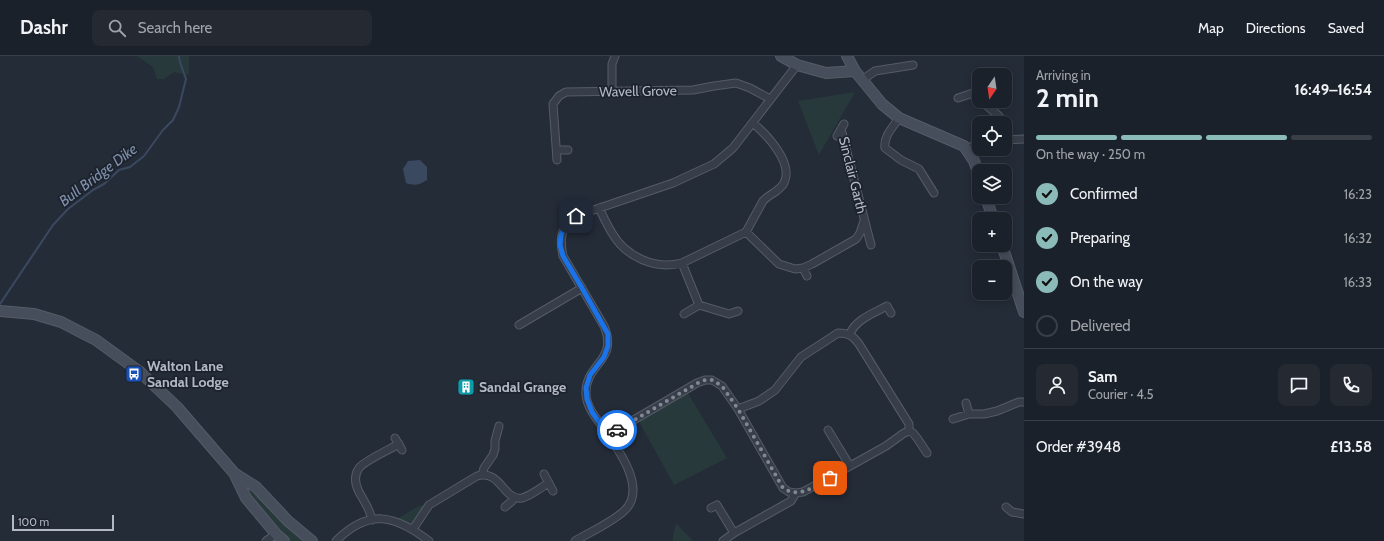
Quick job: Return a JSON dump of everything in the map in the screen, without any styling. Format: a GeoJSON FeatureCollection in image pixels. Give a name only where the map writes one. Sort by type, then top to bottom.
{"type":"FeatureCollection","features":[{"type":"Feature","properties":{"kind":"street"},"geometry":{"type":"LineString","coordinates":[[612,91],[612,64],[615,56]]}},
{"type":"Feature","properties":{"kind":"street"},"geometry":{"type":"LineString","coordinates":[[781,56],[797,65],[826,73],[855,71]]}},
{"type":"Feature","properties":{"kind":"street"},"geometry":{"type":"LineString","coordinates":[[847,56],[855,71],[882,104],[899,118],[964,146],[975,164]]}},
{"type":"Feature","properties":{"kind":"street"},"geometry":{"type":"LineString","coordinates":[[575,541],[625,510],[631,500],[633,484],[630,472],[608,435],[592,412],[587,399],[586,388],[590,375],[604,357],[608,346],[608,334],[563,256],[560,245],[561,235],[567,223],[576,216],[673,183],[714,164],[733,148],[754,123],[770,99],[797,65]]}},
{"type":"Feature","properties":{"kind":"street"},"geometry":{"type":"LineString","coordinates":[[862,80],[875,71],[913,65]]}},
{"type":"Feature","properties":{"kind":"street","name":"Wavell Grove"},"geometry":{"type":"LineString","coordinates":[[557,160],[553,104],[559,96],[566,92],[693,90],[736,83],[750,88],[770,99]]}},
{"type":"Feature","properties":{"kind":"street"},"geometry":{"type":"LineString","coordinates":[[958,98],[972,93]]}},
{"type":"Feature","properties":{"kind":"street"},"geometry":{"type":"LineString","coordinates":[[990,108],[999,116]]}},
{"type":"Feature","properties":{"kind":"street"},"geometry":{"type":"LineString","coordinates":[[899,118],[886,136],[884,144],[885,148],[900,160],[919,169],[924,183],[934,193]]}},
{"type":"Feature","properties":{"kind":"street"},"geometry":{"type":"LineString","coordinates":[[599,208],[612,234],[627,252],[654,264],[664,265],[682,263],[746,232],[763,201],[766,197],[779,190],[786,176],[783,158],[766,134],[754,123]]}},
{"type":"Feature","properties":{"kind":"street","name":"Sinclair Garth"},"geometry":{"type":"LineString","coordinates":[[837,136],[842,126],[870,246]]}},
{"type":"Feature","properties":{"kind":"street"},"geometry":{"type":"LineString","coordinates":[[1012,140],[1024,139]]}},
{"type":"Feature","properties":{"kind":"street"},"geometry":{"type":"LineString","coordinates":[[967,150],[972,146]]}},
{"type":"Feature","properties":{"kind":"street"},"geometry":{"type":"LineString","coordinates":[[557,150],[568,150]]}},
{"type":"Feature","properties":{"kind":"street","name":"Sinclair Garth"},"geometry":{"type":"LineString","coordinates":[[803,268],[856,239],[860,233],[864,221]]}},
{"type":"Feature","properties":{"kind":"street"},"geometry":{"type":"LineString","coordinates":[[746,232],[779,264],[795,269],[803,268],[807,276]]}},
{"type":"Feature","properties":{"kind":"street"},"geometry":{"type":"LineString","coordinates":[[1004,252],[1024,312]]}},
{"type":"Feature","properties":{"kind":"street"},"geometry":{"type":"LineString","coordinates":[[682,263],[699,305]]}},
{"type":"Feature","properties":{"kind":"street"},"geometry":{"type":"LineString","coordinates":[[519,325],[523,317],[582,288]]}},
{"type":"Feature","properties":{"kind":"street"},"geometry":{"type":"LineString","coordinates":[[684,314],[699,305],[729,314],[738,311]]}},
{"type":"Feature","properties":{"kind":"street"},"geometry":{"type":"LineString","coordinates":[[850,334],[855,325],[887,306],[891,313]]}},
{"type":"Feature","properties":{"kind":"street"},"geometry":{"type":"LineString","coordinates":[[0,311],[34,314],[61,322],[96,340],[140,372],[172,402],[234,473],[246,498],[276,534],[284,541]]}},
{"type":"Feature","properties":{"kind":"street"},"geometry":{"type":"LineString","coordinates":[[738,409],[759,401],[775,390],[796,363],[808,352],[838,333],[850,334],[859,344],[909,424],[909,431]]}},
{"type":"Feature","properties":{"kind":"street"},"geometry":{"type":"LineString","coordinates":[[608,435],[698,383],[705,380],[712,380],[722,386],[738,409],[783,488],[789,492],[803,492],[886,446],[909,431],[914,433],[927,453]]}},
{"type":"Feature","properties":{"kind":"street"},"geometry":{"type":"LineString","coordinates":[[953,419],[969,414],[984,414],[997,411],[1018,402],[1024,402]]}},
{"type":"Feature","properties":{"kind":"street"},"geometry":{"type":"LineString","coordinates":[[966,403],[969,414]]}},
{"type":"Feature","properties":{"kind":"street"},"geometry":{"type":"LineString","coordinates":[[482,475],[484,468],[495,450],[495,441],[499,426]]}},
{"type":"Feature","properties":{"kind":"street"},"geometry":{"type":"LineString","coordinates":[[828,430],[850,466]]}},
{"type":"Feature","properties":{"kind":"street"},"geometry":{"type":"LineString","coordinates":[[372,520],[370,509],[357,486],[357,473],[362,465],[399,444]]}},
{"type":"Feature","properties":{"kind":"street"},"geometry":{"type":"LineString","coordinates":[[234,473],[256,487],[288,521],[312,541]]}},
{"type":"Feature","properties":{"kind":"street"},"geometry":{"type":"LineString","coordinates":[[544,474],[553,491]]}},
{"type":"Feature","properties":{"kind":"street"},"geometry":{"type":"LineString","coordinates":[[413,529],[429,505],[472,479],[482,475],[496,479],[511,496],[514,497],[524,498],[549,483]]}},
{"type":"Feature","properties":{"kind":"street"},"geometry":{"type":"LineString","coordinates":[[723,541],[734,533],[790,501],[796,493]]}},
{"type":"Feature","properties":{"kind":"street"},"geometry":{"type":"LineString","coordinates":[[505,507],[512,502],[514,497]]}},
{"type":"Feature","properties":{"kind":"street"},"geometry":{"type":"LineString","coordinates":[[711,508],[717,505],[734,533]]}},
{"type":"Feature","properties":{"kind":"street"},"geometry":{"type":"LineString","coordinates":[[1006,507],[1012,512],[1024,514]]}},
{"type":"Feature","properties":{"kind":"street"},"geometry":{"type":"LineString","coordinates":[[336,541],[347,530],[355,525],[382,519],[395,520],[413,529],[429,541]]}},
{"type":"Feature","properties":{"kind":"street"},"geometry":{"type":"LineString","coordinates":[[266,541],[276,534],[288,521]]}},
{"type":"Feature","properties":{"kind":"shaded area"},"geometry":{"type":"Polygon","coordinates":[[[137,56],[189,56],[189,75],[174,72],[164,79],[157,79],[153,67],[137,56]]]}},
{"type":"Feature","properties":{"kind":"shaded area"},"geometry":{"type":"Polygon","coordinates":[[[855,92],[819,155],[798,101],[855,92]]]}},
{"type":"Feature","properties":{"kind":"shaded area"},"geometry":{"type":"Polygon","coordinates":[[[686,390],[727,458],[674,485],[637,418],[686,390]]]}},
{"type":"Feature","properties":{"kind":"shaded area"},"geometry":{"type":"Polygon","coordinates":[[[234,473],[312,541],[284,541],[234,473]]]}},
{"type":"Feature","properties":{"kind":"shaded area"},"geometry":{"type":"Polygon","coordinates":[[[429,505],[413,529],[395,520],[419,506],[429,505]]]}},
{"type":"Feature","properties":{"kind":"shaded area"},"geometry":{"type":"Polygon","coordinates":[[[676,523],[693,541],[673,541],[676,523]]]}},
{"type":"Feature","properties":{"kind":"water"},"geometry":{"type":"Polygon","coordinates":[[[420,160],[427,167],[427,180],[417,184],[406,183],[403,169],[408,161],[420,160]]]}},
{"type":"Feature","properties":{"kind":"waterway","name":"Bull Bridge Dike"},"geometry":{"type":"LineString","coordinates":[[0,304],[53,225],[68,209],[93,190],[104,184],[119,170],[130,167],[144,156],[163,130],[173,120],[179,107],[186,79],[179,56]]}},
{"type":"Feature","properties":{"kind":"way so far"},"geometry":{"type":"LineString","coordinates":[[617,430],[698,383],[705,380],[712,380],[722,386],[738,409],[783,488],[789,492],[803,492],[830,478]]}},
{"type":"Feature","properties":{"kind":"place","name":"Walton Lane Sandal Lodge"},"geometry":{"type":"Point","coordinates":[134,374]}},
{"type":"Feature","properties":{"kind":"place","name":"Sandal Grange"},"geometry":{"type":"Point","coordinates":[466,387]}},
{"type":"Feature","properties":{"kind":"route"},"geometry":{"type":"LineString","coordinates":[[576,216],[567,223],[561,235],[560,245],[563,256],[608,334],[608,346],[604,357],[590,375],[586,388],[587,399],[592,412],[608,435],[617,430]]}}]}
